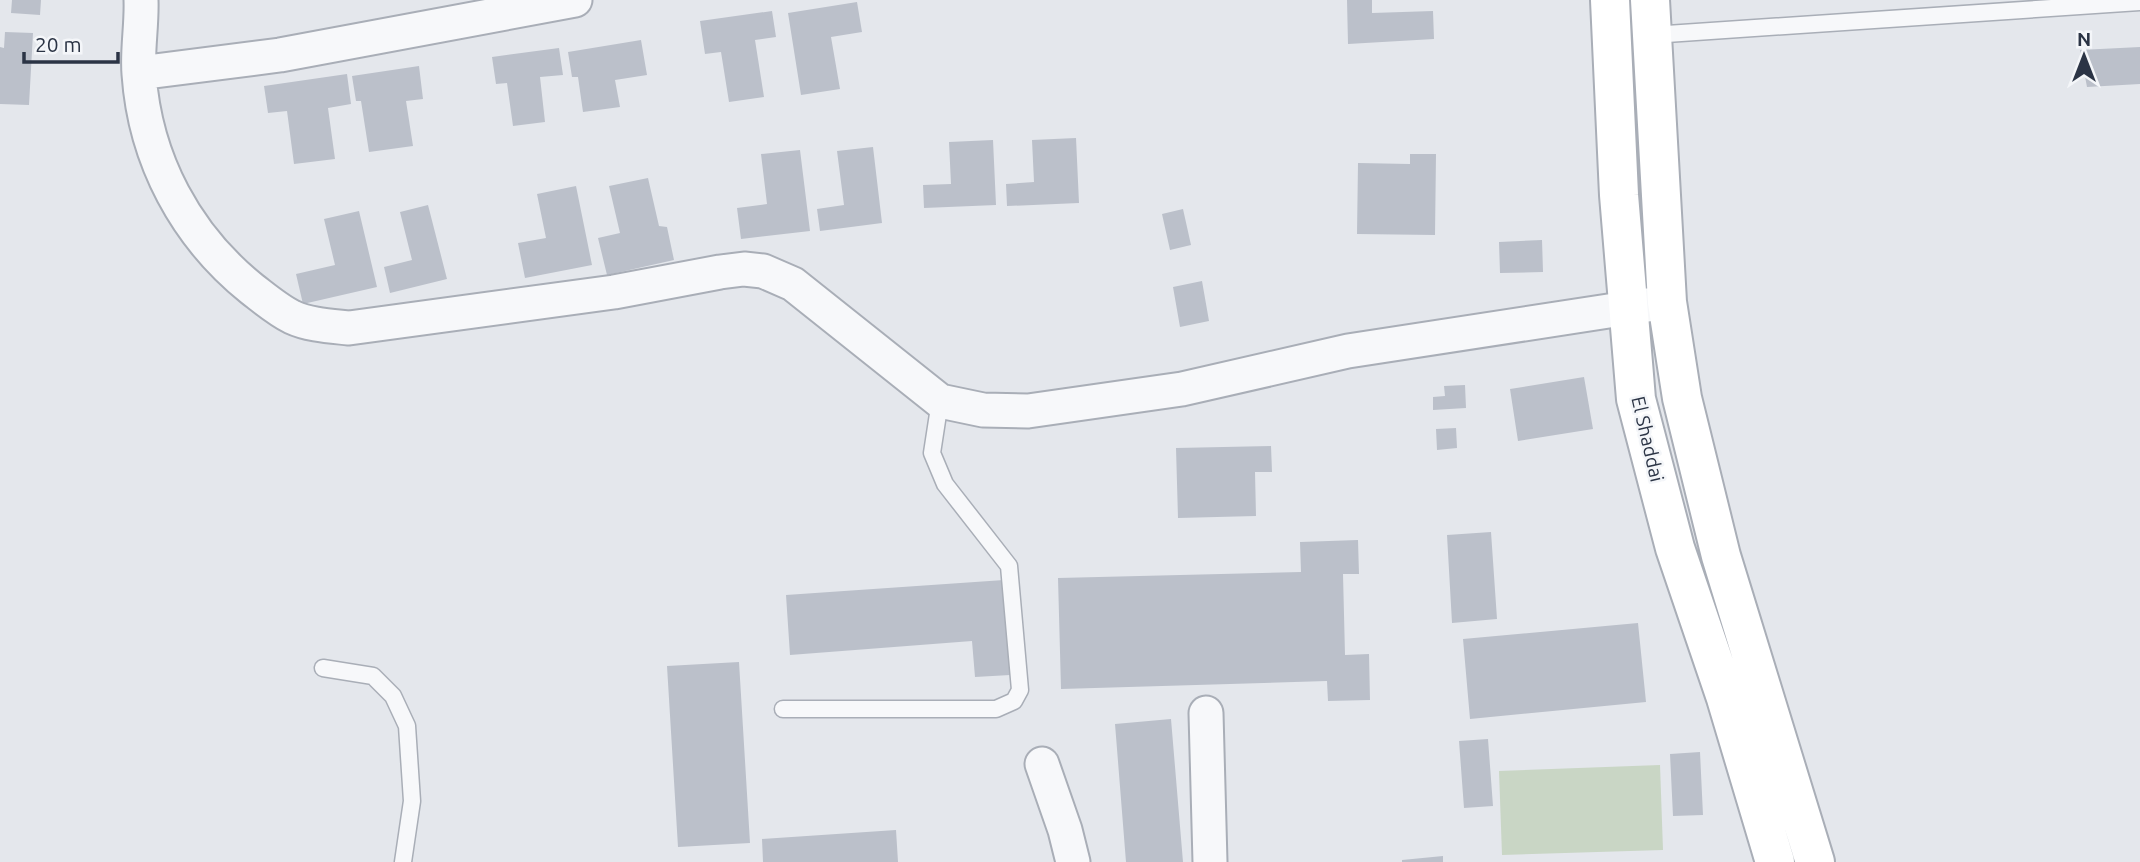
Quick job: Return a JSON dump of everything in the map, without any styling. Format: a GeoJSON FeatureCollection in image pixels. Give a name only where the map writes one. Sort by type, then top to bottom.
{"type":"FeatureCollection","features":[{"type":"Feature","properties":{"kind":"street"},"geometry":{"type":"LineString","coordinates":[[141,0],[139,73],[159,165],[177,205],[202,242],[237,277],[292,317],[349,328],[614,292],[720,272],[744,269],[763,271],[793,284],[940,401],[983,410],[1028,411],[1182,389],[1348,351],[1667,302]]}},
{"type":"Feature","properties":{"kind":"street"},"geometry":{"type":"LineString","coordinates":[[139,73],[280,55],[575,0]]}},
{"type":"Feature","properties":{"kind":"street","name":"El Shaddai"},"geometry":{"type":"LineString","coordinates":[[1610,0],[1636,399],[1675,548],[1726,698],[1775,862]]}},
{"type":"Feature","properties":{"kind":"street"},"geometry":{"type":"LineString","coordinates":[[1651,17],[1667,302],[1682,398],[1721,556],[1815,862]]}},
{"type":"Feature","properties":{"kind":"street"},"geometry":{"type":"LineString","coordinates":[[1206,713],[1210,862]]}},
{"type":"Feature","properties":{"kind":"street"},"geometry":{"type":"LineString","coordinates":[[1041,764],[1065,830],[1073,862]]}},
{"type":"Feature","properties":{"kind":"lane"},"geometry":{"type":"LineString","coordinates":[[1651,17],[2140,2]]}},
{"type":"Feature","properties":{"kind":"lane"},"geometry":{"type":"LineString","coordinates":[[783,709],[996,709],[1014,701],[1020,690],[1009,566],[945,484],[932,453],[940,401]]}},
{"type":"Feature","properties":{"kind":"lane"},"geometry":{"type":"LineString","coordinates":[[323,668],[373,676],[393,696],[407,726],[412,801],[403,862]]}},
{"type":"Feature","properties":{"kind":"green space"},"geometry":{"type":"Polygon","coordinates":[[[1660,765],[1663,850],[1502,855],[1499,771],[1660,765]]]}},
{"type":"Feature","properties":{"kind":"building"},"geometry":{"type":"Polygon","coordinates":[[[12,0],[41,0],[40,15],[11,13],[12,0]]]}},
{"type":"Feature","properties":{"kind":"building"},"geometry":{"type":"Polygon","coordinates":[[[1347,0],[1372,0],[1372,13],[1433,11],[1434,39],[1348,44],[1347,0]]]}},
{"type":"Feature","properties":{"kind":"building"},"geometry":{"type":"Polygon","coordinates":[[[857,2],[862,32],[831,37],[840,89],[801,95],[788,13],[857,2]]]}},
{"type":"Feature","properties":{"kind":"building"},"geometry":{"type":"Polygon","coordinates":[[[772,11],[776,37],[755,40],[764,97],[729,102],[721,52],[705,54],[700,21],[772,11]]]}},
{"type":"Feature","properties":{"kind":"building"},"geometry":{"type":"Polygon","coordinates":[[[5,32],[33,33],[29,105],[0,104],[0,47],[4,48],[5,32]]]}},
{"type":"Feature","properties":{"kind":"building"},"geometry":{"type":"Polygon","coordinates":[[[641,40],[647,75],[615,80],[620,107],[583,112],[578,77],[572,77],[568,52],[641,40]]]}},
{"type":"Feature","properties":{"kind":"building"},"geometry":{"type":"Polygon","coordinates":[[[2140,47],[2140,84],[2087,87],[2080,50],[2140,47]]]}},
{"type":"Feature","properties":{"kind":"building"},"geometry":{"type":"Polygon","coordinates":[[[559,48],[563,75],[540,77],[545,122],[513,126],[507,83],[496,84],[492,57],[559,48]]]}},
{"type":"Feature","properties":{"kind":"building"},"geometry":{"type":"Polygon","coordinates":[[[419,66],[423,99],[406,101],[413,146],[369,152],[361,101],[356,101],[352,76],[419,66]]]}},
{"type":"Feature","properties":{"kind":"building"},"geometry":{"type":"Polygon","coordinates":[[[347,74],[351,104],[328,108],[335,159],[294,164],[287,111],[268,113],[264,86],[347,74]]]}},
{"type":"Feature","properties":{"kind":"building"},"geometry":{"type":"Polygon","coordinates":[[[1076,138],[1079,203],[1007,206],[1006,184],[1034,182],[1032,140],[1076,138]]]}},
{"type":"Feature","properties":{"kind":"building"},"geometry":{"type":"Polygon","coordinates":[[[993,140],[996,205],[924,208],[923,185],[951,184],[949,142],[993,140]]]}},
{"type":"Feature","properties":{"kind":"building"},"geometry":{"type":"Polygon","coordinates":[[[873,147],[882,223],[820,231],[817,209],[844,205],[837,151],[873,147]]]}},
{"type":"Feature","properties":{"kind":"building"},"geometry":{"type":"Polygon","coordinates":[[[800,150],[810,231],[741,239],[737,208],[767,204],[761,154],[800,150]]]}},
{"type":"Feature","properties":{"kind":"building"},"geometry":{"type":"Polygon","coordinates":[[[1410,154],[1436,154],[1435,235],[1357,234],[1358,163],[1410,164],[1410,154]]]}},
{"type":"Feature","properties":{"kind":"building"},"geometry":{"type":"Polygon","coordinates":[[[648,178],[659,226],[667,227],[674,260],[607,275],[598,238],[620,233],[609,186],[648,178]]]}},
{"type":"Feature","properties":{"kind":"building"},"geometry":{"type":"Polygon","coordinates":[[[576,186],[592,265],[525,278],[518,243],[546,238],[537,194],[576,186]]]}},
{"type":"Feature","properties":{"kind":"building"},"geometry":{"type":"Polygon","coordinates":[[[428,205],[447,279],[390,293],[384,267],[412,260],[400,212],[428,205]]]}},
{"type":"Feature","properties":{"kind":"building"},"geometry":{"type":"Polygon","coordinates":[[[1183,209],[1191,245],[1170,250],[1162,214],[1183,209]]]}},
{"type":"Feature","properties":{"kind":"building"},"geometry":{"type":"Polygon","coordinates":[[[359,211],[377,287],[303,304],[296,274],[335,265],[324,219],[359,211]]]}},
{"type":"Feature","properties":{"kind":"building"},"geometry":{"type":"Polygon","coordinates":[[[1542,240],[1543,272],[1500,273],[1499,242],[1542,240]]]}},
{"type":"Feature","properties":{"kind":"building"},"geometry":{"type":"Polygon","coordinates":[[[1202,281],[1209,321],[1180,327],[1173,287],[1202,281]]]}},
{"type":"Feature","properties":{"kind":"building"},"geometry":{"type":"Polygon","coordinates":[[[1584,377],[1593,429],[1518,441],[1510,389],[1584,377]]]}},
{"type":"Feature","properties":{"kind":"building"},"geometry":{"type":"Polygon","coordinates":[[[1465,385],[1466,408],[1433,410],[1433,397],[1445,396],[1444,386],[1465,385]]]}},
{"type":"Feature","properties":{"kind":"building"},"geometry":{"type":"Polygon","coordinates":[[[1456,428],[1457,448],[1437,450],[1436,429],[1456,428]]]}},
{"type":"Feature","properties":{"kind":"building"},"geometry":{"type":"Polygon","coordinates":[[[1271,446],[1272,472],[1255,472],[1256,516],[1178,518],[1176,448],[1271,446]]]}},
{"type":"Feature","properties":{"kind":"building"},"geometry":{"type":"Polygon","coordinates":[[[1491,532],[1497,619],[1452,623],[1447,535],[1491,532]]]}},
{"type":"Feature","properties":{"kind":"building"},"geometry":{"type":"Polygon","coordinates":[[[1358,540],[1359,574],[1343,574],[1345,655],[1369,654],[1370,700],[1328,701],[1327,681],[1061,689],[1058,578],[1301,572],[1300,542],[1358,540]]]}},
{"type":"Feature","properties":{"kind":"building"},"geometry":{"type":"Polygon","coordinates":[[[1004,580],[1010,675],[975,677],[972,641],[790,655],[786,595],[1004,580]]]}},
{"type":"Feature","properties":{"kind":"building"},"geometry":{"type":"Polygon","coordinates":[[[1638,623],[1646,702],[1470,719],[1463,639],[1638,623]]]}},
{"type":"Feature","properties":{"kind":"building"},"geometry":{"type":"Polygon","coordinates":[[[739,662],[750,843],[678,847],[667,666],[739,662]]]}},
{"type":"Feature","properties":{"kind":"building"},"geometry":{"type":"Polygon","coordinates":[[[1171,719],[1183,862],[1126,862],[1115,724],[1171,719]]]}},
{"type":"Feature","properties":{"kind":"building"},"geometry":{"type":"Polygon","coordinates":[[[1488,739],[1493,806],[1464,808],[1459,741],[1488,739]]]}},
{"type":"Feature","properties":{"kind":"building"},"geometry":{"type":"Polygon","coordinates":[[[1700,752],[1703,815],[1673,816],[1670,754],[1700,752]]]}},
{"type":"Feature","properties":{"kind":"building"},"geometry":{"type":"Polygon","coordinates":[[[896,830],[898,862],[763,862],[762,839],[896,830]]]}},
{"type":"Feature","properties":{"kind":"building"},"geometry":{"type":"Polygon","coordinates":[[[1443,856],[1443,862],[1402,862],[1402,860],[1443,856]]]}}]}
